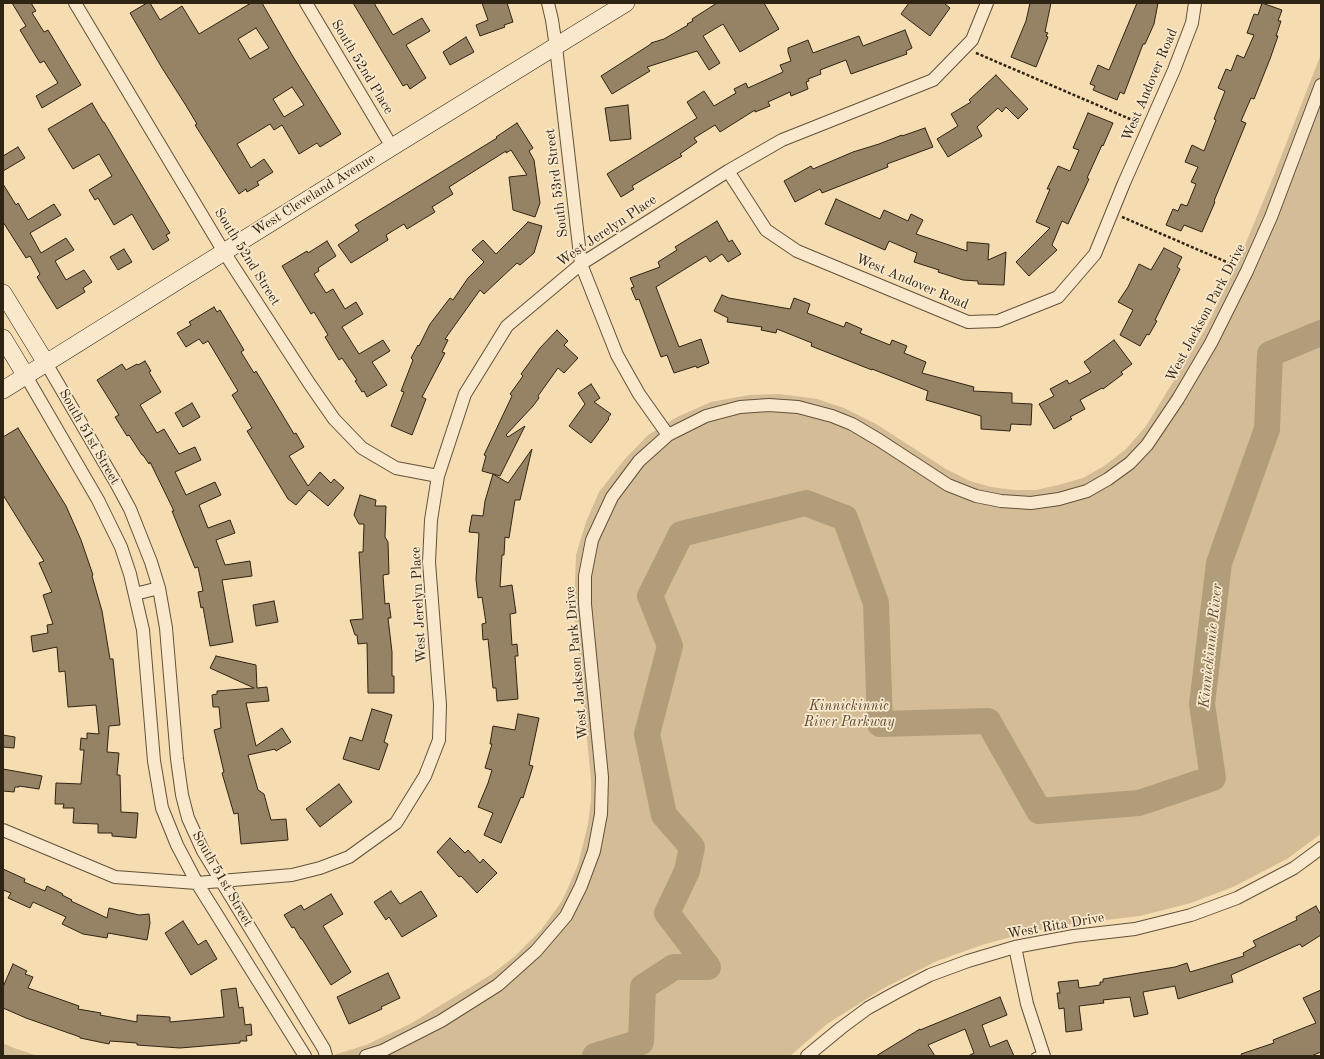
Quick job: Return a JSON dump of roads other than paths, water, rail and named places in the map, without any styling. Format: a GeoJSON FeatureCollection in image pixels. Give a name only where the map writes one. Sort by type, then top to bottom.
{"type":"FeatureCollection","features":[{"type":"Feature","properties":{"kind":"street","name":"South 52nd Street"},"geometry":{"type":"LineString","coordinates":[[76,3],[224,252],[334,419],[362,448],[396,468],[438,476]]}},
{"type":"Feature","properties":{"kind":"street","name":"South 52nd Place"},"geometry":{"type":"LineString","coordinates":[[306,3],[392,146]]}},
{"type":"Feature","properties":{"kind":"street","name":"South 53rd Street"},"geometry":{"type":"LineString","coordinates":[[548,3],[556,47],[581,264],[616,355],[639,394],[668,436]]}},
{"type":"Feature","properties":{"kind":"street","name":"West Cleveland Avenue"},"geometry":{"type":"LineString","coordinates":[[3,390],[392,146],[626,3]]}},
{"type":"Feature","properties":{"kind":"street","name":"West Jerelyn Place"},"geometry":{"type":"LineString","coordinates":[[3,830],[115,876],[197,883],[292,875],[320,868],[349,857],[396,822],[425,776],[439,740],[440,705],[429,562],[431,520],[438,476],[465,394],[507,326],[581,264],[728,171],[782,140],[933,80],[972,40],[987,3]]}},
{"type":"Feature","properties":{"kind":"street","name":"West Andover Road"},"geometry":{"type":"LineString","coordinates":[[728,171],[766,230],[797,251],[968,322],[998,321],[1058,297],[1095,254],[1174,70],[1192,23],[1195,3]]}},
{"type":"Feature","properties":{"kind":"street","name":"West Jackson Park Drive"},"geometry":{"type":"LineString","coordinates":[[366,1056],[382,1051],[441,1021],[498,985],[536,952],[566,916],[581,886],[594,851],[601,814],[602,777],[585,604],[585,576],[592,540],[612,497],[639,461],[668,436],[706,416],[740,408],[769,405],[798,407],[832,416],[852,424],[948,485],[976,496],[1001,501],[1031,503],[1059,499],[1087,490],[1108,479],[1130,463],[1146,445],[1178,400],[1211,343],[1271,217],[1321,85]]}},
{"type":"Feature","properties":{"kind":"street","name":"South 51st Street"},"geometry":{"type":"LineString","coordinates":[[3,293],[97,448],[130,509],[151,562],[159,588],[166,628],[177,759],[182,795],[188,818],[203,851],[324,1049],[326,1056]]}},
{"type":"Feature","properties":{"kind":"street","name":"South 51st Street"},"geometry":{"type":"LineString","coordinates":[[3,338],[88,481],[110,522],[121,547],[135,594],[143,630],[154,761],[162,808],[177,845],[197,883],[305,1056]]}},
{"type":"Feature","properties":{"kind":"street"},"geometry":{"type":"LineString","coordinates":[[135,594],[159,588]]}},
{"type":"Feature","properties":{"kind":"street","name":"West Rita Drive"},"geometry":{"type":"LineString","coordinates":[[807,1056],[868,1008],[930,975],[968,961],[1015,947],[1074,936],[1135,929],[1191,915],[1237,898],[1294,868],[1321,848]]}},
{"type":"Feature","properties":{"kind":"street"},"geometry":{"type":"LineString","coordinates":[[1015,947],[1040,1055]]}},
{"type":"Feature","properties":{"kind":"waterway","name":"Kinnickinnic River"},"geometry":{"type":"LineString","coordinates":[[595,1056],[641,1042],[643,987],[674,967],[708,967],[667,913],[687,871],[692,847],[664,815],[647,734],[670,646],[650,596],[681,534],[806,503],[845,518],[876,603],[880,724],[988,721],[1039,811],[1139,803],[1213,778],[1202,704],[1219,563],[1267,429],[1270,354],[1321,333]]}},
{"type":"Feature","properties":{"kind":"park label","name":"Kinnickinnic River Parkway"},"geometry":{"type":"Point","coordinates":[849,714]}}]}
